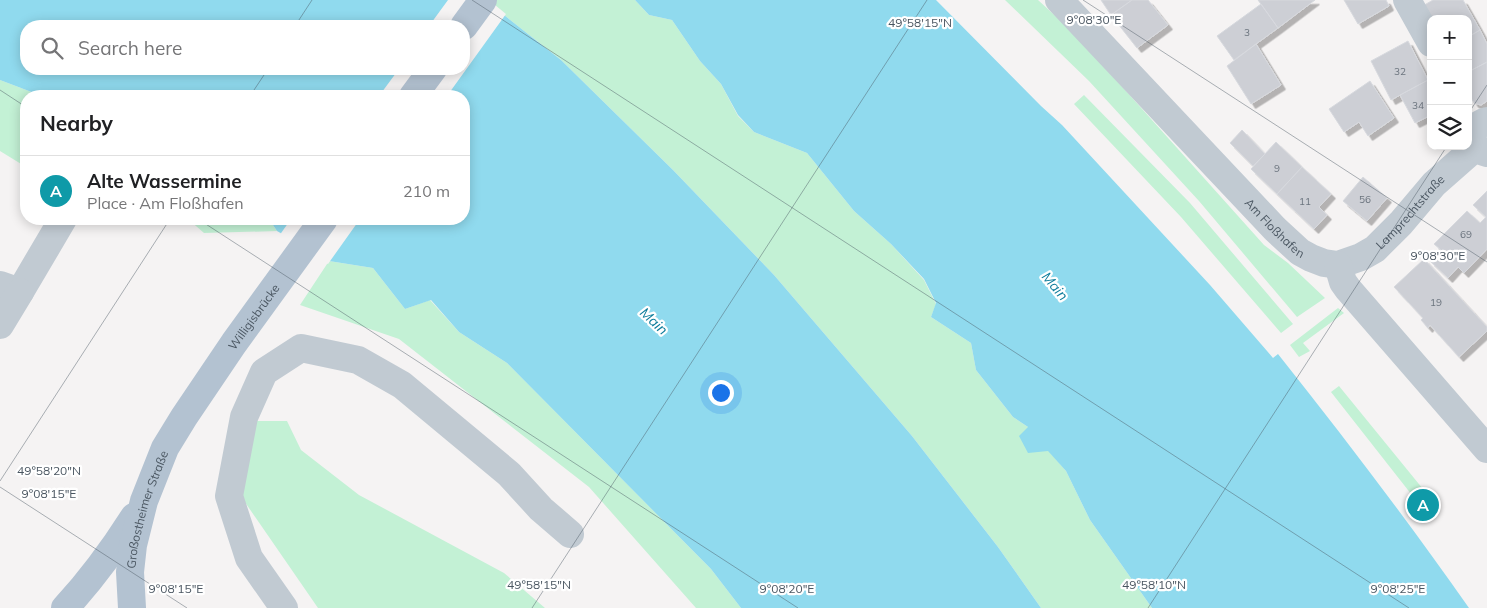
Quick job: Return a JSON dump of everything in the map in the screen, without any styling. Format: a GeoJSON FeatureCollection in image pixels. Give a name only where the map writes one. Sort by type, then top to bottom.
{"type":"FeatureCollection","features":[{"type":"Feature","properties":{"kind":"main road"},"geometry":{"type":"LineString","coordinates":[[468,20],[483,0]]}},
{"type":"Feature","properties":{"kind":"main road"},"geometry":{"type":"LineString","coordinates":[[417,90],[429,75]]}},
{"type":"Feature","properties":{"kind":"main road","name":"Willigisbrücke"},"geometry":{"type":"LineString","coordinates":[[184,417],[234,343],[320,225]]}},
{"type":"Feature","properties":{"kind":"main road","name":"Großostheimer Straße"},"geometry":{"type":"LineString","coordinates":[[132,608],[130,572],[133,545],[147,492],[165,448],[184,417]]}},
{"type":"Feature","properties":{"kind":"main road"},"geometry":{"type":"LineString","coordinates":[[65,608],[115,546],[147,492]]}},
{"type":"Feature","properties":{"kind":"street","name":"Am Floßhafen"},"geometry":{"type":"LineString","coordinates":[[1059,0],[1275,229],[1300,252],[1324,263],[1338,264]]}},
{"type":"Feature","properties":{"kind":"street"},"geometry":{"type":"LineString","coordinates":[[1407,0],[1427,36]]}},
{"type":"Feature","properties":{"kind":"street","name":"Lamprechtstraße"},"geometry":{"type":"LineString","coordinates":[[1338,264],[1361,257],[1375,249],[1401,223],[1479,131]]}},
{"type":"Feature","properties":{"kind":"street"},"geometry":{"type":"LineString","coordinates":[[0,325],[10,289],[58,225]]}},
{"type":"Feature","properties":{"kind":"street"},"geometry":{"type":"LineString","coordinates":[[1338,264],[1343,282],[1348,289],[1487,449]]}},
{"type":"Feature","properties":{"kind":"street"},"geometry":{"type":"LineString","coordinates":[[284,608],[249,558],[229,496],[244,416],[264,372],[301,348],[358,360],[402,385],[509,474],[541,509],[570,534]]}},
{"type":"Feature","properties":{"kind":"green space"},"geometry":{"type":"Polygon","coordinates":[[[485,0],[635,0],[649,15],[672,20],[700,61],[721,84],[738,116],[754,132],[807,153],[854,211],[891,244],[924,280],[936,304],[931,317],[971,343],[976,370],[1013,417],[1028,427],[1066,471],[1090,520],[1152,608],[1041,608],[998,547],[912,436],[774,275],[673,170],[561,60],[485,0]]]}},
{"type":"Feature","properties":{"kind":"green space"},"geometry":{"type":"Polygon","coordinates":[[[1005,0],[1038,0],[1074,33],[1264,245],[1288,263],[1325,298],[1297,317],[1199,201],[1089,81],[1005,0]]]}},
{"type":"Feature","properties":{"kind":"green space"},"geometry":{"type":"Polygon","coordinates":[[[0,80],[26,90],[20,90],[20,163],[0,151],[0,80]]]}},
{"type":"Feature","properties":{"kind":"green space"},"geometry":{"type":"Polygon","coordinates":[[[1084,95],[1190,203],[1293,324],[1281,333],[1181,217],[1074,104],[1084,95]]]}},
{"type":"Feature","properties":{"kind":"green space"},"geometry":{"type":"Polygon","coordinates":[[[195,225],[273,225],[277,231],[204,233],[195,225]]]}},
{"type":"Feature","properties":{"kind":"green space"},"geometry":{"type":"Polygon","coordinates":[[[329,261],[373,268],[405,309],[430,300],[459,332],[507,363],[711,569],[741,608],[696,608],[589,487],[399,339],[300,305],[329,261]]]}},
{"type":"Feature","properties":{"kind":"green space"},"geometry":{"type":"Polygon","coordinates":[[[1338,308],[1344,313],[1303,343],[1310,351],[1299,357],[1290,345],[1338,308]]]}},
{"type":"Feature","properties":{"kind":"green space"},"geometry":{"type":"Polygon","coordinates":[[[1339,386],[1436,505],[1426,513],[1331,392],[1339,386]]]}},
{"type":"Feature","properties":{"kind":"green space"},"geometry":{"type":"Polygon","coordinates":[[[255,421],[287,421],[301,450],[359,495],[504,573],[545,608],[318,608],[240,495],[255,421]]]}},
{"type":"Feature","properties":{"kind":"water","name":"Main"},"geometry":{"type":"Polygon","coordinates":[[[0,0],[485,0],[561,60],[673,170],[774,275],[912,436],[998,547],[1041,608],[741,608],[711,569],[507,363],[459,332],[431,300],[405,309],[373,268],[329,261],[277,231],[273,225],[470,225],[470,90],[26,90],[0,80],[0,0]]]}},
{"type":"Feature","properties":{"kind":"water","name":"Main"},"geometry":{"type":"Polygon","coordinates":[[[635,0],[936,0],[1062,125],[1210,285],[1273,358],[1278,354],[1423,543],[1469,608],[1152,608],[1090,520],[1066,471],[1048,451],[1028,453],[1019,436],[1028,427],[1013,417],[976,370],[971,343],[931,317],[936,303],[924,279],[891,244],[854,211],[807,153],[754,132],[738,115],[721,84],[700,61],[672,20],[649,15],[635,0]]]}},
{"type":"Feature","properties":{"kind":"pier"},"geometry":{"type":"Polygon","coordinates":[[[448,0],[489,0],[506,14],[470,64],[470,20],[433,20],[448,0]]]}},
{"type":"Feature","properties":{"kind":"pier"},"geometry":{"type":"Polygon","coordinates":[[[395,75],[462,75],[451,90],[383,90],[395,75]]]}},
{"type":"Feature","properties":{"kind":"pier"},"geometry":{"type":"Polygon","coordinates":[[[287,225],[356,225],[328,264],[279,236],[287,225]]]}},
{"type":"Feature","properties":{"kind":"building"},"geometry":{"type":"Polygon","coordinates":[[[1101,0],[1132,0],[1111,15],[1101,0]]]}},
{"type":"Feature","properties":{"kind":"building"},"geometry":{"type":"Polygon","coordinates":[[[1132,0],[1148,0],[1168,25],[1137,48],[1111,15],[1132,0]]]}},
{"type":"Feature","properties":{"kind":"building"},"geometry":{"type":"Polygon","coordinates":[[[1258,0],[1315,0],[1278,28],[1258,0]]]}},
{"type":"Feature","properties":{"kind":"building"},"geometry":{"type":"Polygon","coordinates":[[[1344,0],[1386,0],[1389,6],[1358,24],[1344,0]]]}},
{"type":"Feature","properties":{"kind":"building"},"geometry":{"type":"Polygon","coordinates":[[[1433,0],[1463,0],[1472,15],[1428,15],[1421,7],[1433,0]]]}},
{"type":"Feature","properties":{"kind":"building"},"geometry":{"type":"Polygon","coordinates":[[[1261,4],[1278,28],[1234,60],[1217,36],[1261,4]]]}},
{"type":"Feature","properties":{"kind":"building"},"geometry":{"type":"Polygon","coordinates":[[[1472,16],[1480,30],[1472,35],[1472,16]]]}},
{"type":"Feature","properties":{"kind":"building"},"geometry":{"type":"Polygon","coordinates":[[[1480,30],[1487,44],[1487,62],[1472,70],[1472,60],[1472,35],[1480,30]]]}},
{"type":"Feature","properties":{"kind":"building"},"geometry":{"type":"Polygon","coordinates":[[[1408,41],[1427,81],[1391,100],[1371,61],[1408,41]]]}},
{"type":"Feature","properties":{"kind":"building"},"geometry":{"type":"Polygon","coordinates":[[[1256,44],[1281,85],[1251,104],[1227,66],[1256,44]]]}},
{"type":"Feature","properties":{"kind":"building"},"geometry":{"type":"Polygon","coordinates":[[[1487,62],[1487,101],[1481,105],[1474,103],[1472,100],[1472,70],[1487,62]]]}},
{"type":"Feature","properties":{"kind":"building"},"geometry":{"type":"Polygon","coordinates":[[[1370,81],[1394,118],[1368,136],[1359,122],[1344,132],[1329,109],[1370,81]]]}},
{"type":"Feature","properties":{"kind":"building"},"geometry":{"type":"Polygon","coordinates":[[[1427,81],[1427,117],[1415,123],[1400,95],[1427,81]]]}},
{"type":"Feature","properties":{"kind":"building"},"geometry":{"type":"Polygon","coordinates":[[[1242,130],[1265,154],[1253,166],[1230,143],[1242,130]]]}},
{"type":"Feature","properties":{"kind":"building"},"geometry":{"type":"Polygon","coordinates":[[[1276,142],[1302,167],[1277,194],[1251,169],[1276,142]]]}},
{"type":"Feature","properties":{"kind":"building"},"geometry":{"type":"Polygon","coordinates":[[[1302,167],[1331,194],[1319,207],[1327,215],[1314,229],[1277,194],[1302,167]]]}},
{"type":"Feature","properties":{"kind":"building"},"geometry":{"type":"Polygon","coordinates":[[[1363,177],[1387,198],[1367,221],[1343,201],[1363,177]]]}},
{"type":"Feature","properties":{"kind":"building"},"geometry":{"type":"Polygon","coordinates":[[[1487,191],[1487,249],[1464,273],[1458,267],[1448,278],[1430,261],[1441,250],[1434,244],[1467,211],[1480,223],[1486,217],[1473,205],[1487,191]]]}},
{"type":"Feature","properties":{"kind":"building"},"geometry":{"type":"Polygon","coordinates":[[[1424,259],[1487,327],[1487,331],[1459,357],[1430,325],[1428,328],[1421,320],[1423,318],[1394,287],[1424,259]]]}},
{"type":"Feature","properties":{"kind":"place","name":"Alte Wassermine"},"geometry":{"type":"Point","coordinates":[1423,505]}}]}
